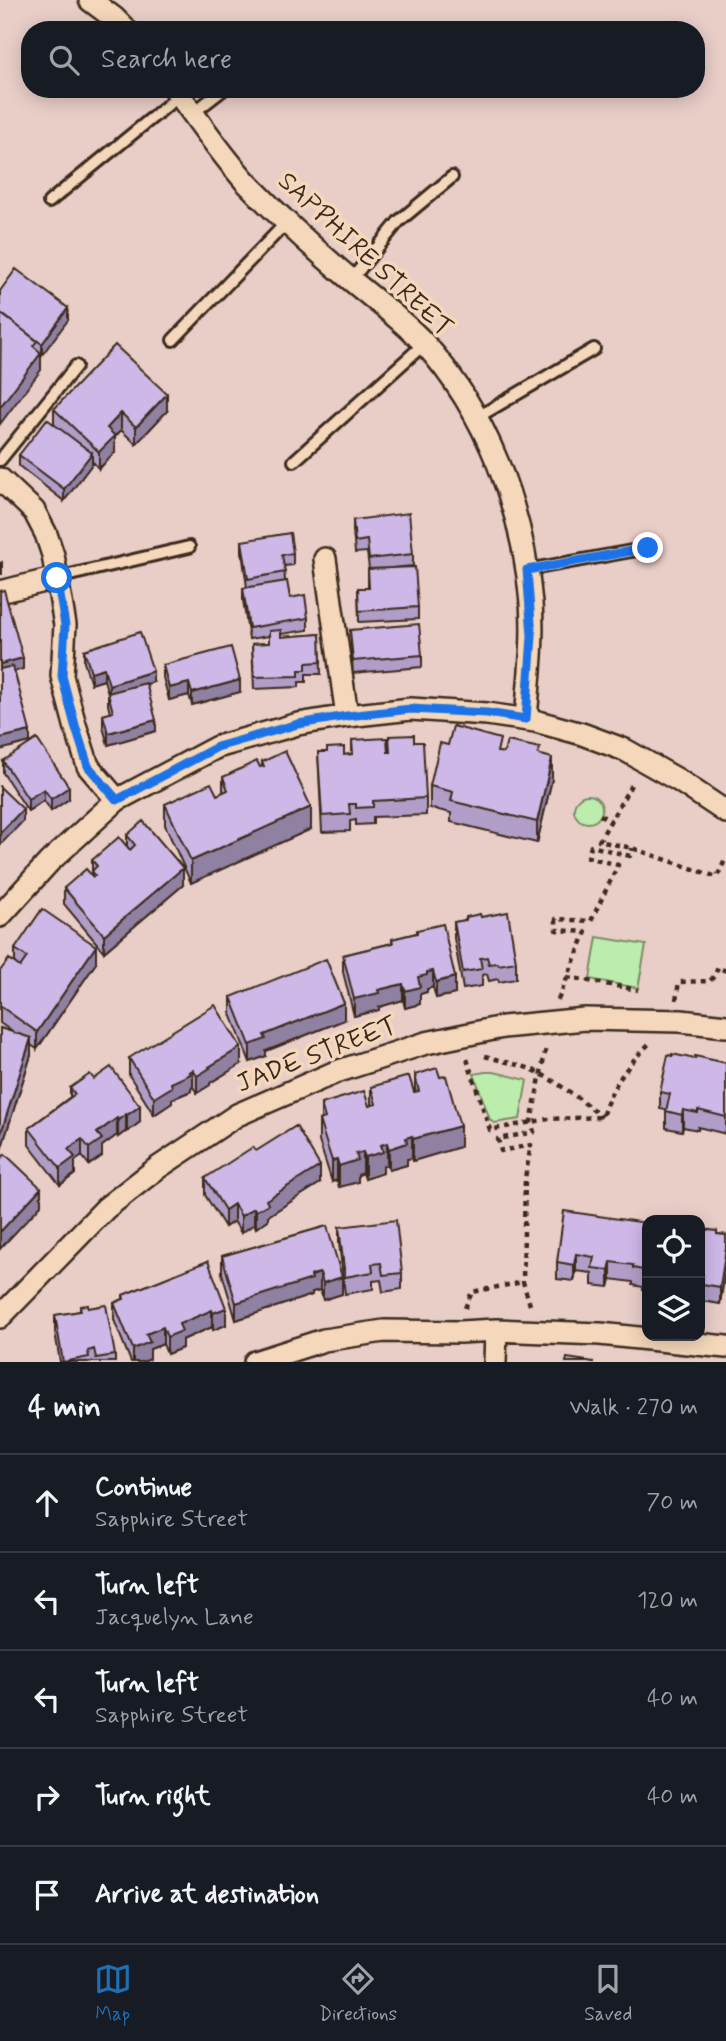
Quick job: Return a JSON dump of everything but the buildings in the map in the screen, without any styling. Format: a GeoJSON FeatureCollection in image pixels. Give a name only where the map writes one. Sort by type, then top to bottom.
{"type":"FeatureCollection","features":[{"type":"Feature","properties":{"kind":"street"},"geometry":{"type":"LineString","coordinates":[[90,0],[117,21]]}},
{"type":"Feature","properties":{"kind":"street","name":"SAPPHIRE STREET"},"geometry":{"type":"LineString","coordinates":[[182,98],[244,180],[424,344],[453,380],[476,418],[501,471],[514,511],[527,570],[532,636],[526,719]]}},
{"type":"Feature","properties":{"kind":"street"},"geometry":{"type":"LineString","coordinates":[[0,479],[34,511],[46,534],[53,555],[65,625],[62,676],[75,725],[88,766],[117,800]]}},
{"type":"Feature","properties":{"kind":"street"},"geometry":{"type":"LineString","coordinates":[[325,559],[347,716]]}},
{"type":"Feature","properties":{"kind":"street"},"geometry":{"type":"LineString","coordinates":[[0,592],[57,578]]}},
{"type":"Feature","properties":{"kind":"street"},"geometry":{"type":"LineString","coordinates":[[0,916],[49,863],[117,800],[217,747],[298,724],[347,716],[411,709],[487,713],[526,719],[582,734],[625,750],[678,780],[726,812]]}},
{"type":"Feature","properties":{"kind":"street","name":"JADE STREET"},"geometry":{"type":"LineString","coordinates":[[0,1317],[106,1208],[156,1170],[237,1115],[336,1072],[426,1043],[503,1027],[585,1019],[681,1021],[726,1026]]}},
{"type":"Feature","properties":{"kind":"street"},"geometry":{"type":"LineString","coordinates":[[495,1362],[496,1330]]}},
{"type":"Feature","properties":{"kind":"street"},"geometry":{"type":"LineString","coordinates":[[255,1362],[324,1339],[384,1331],[496,1330],[600,1334],[726,1347]]}},
{"type":"Feature","properties":{"kind":"lane"},"geometry":{"type":"LineString","coordinates":[[48,202],[170,98]]}},
{"type":"Feature","properties":{"kind":"lane"},"geometry":{"type":"LineString","coordinates":[[193,113],[212,98]]}},
{"type":"Feature","properties":{"kind":"lane"},"geometry":{"type":"LineString","coordinates":[[351,280],[399,221],[452,177]]}},
{"type":"Feature","properties":{"kind":"lane"},"geometry":{"type":"LineString","coordinates":[[173,340],[287,222]]}},
{"type":"Feature","properties":{"kind":"lane"},"geometry":{"type":"LineString","coordinates":[[294,461],[424,344]]}},
{"type":"Feature","properties":{"kind":"lane"},"geometry":{"type":"LineString","coordinates":[[476,418],[594,349]]}},
{"type":"Feature","properties":{"kind":"lane"},"geometry":{"type":"LineString","coordinates":[[0,460],[76,366]]}},
{"type":"Feature","properties":{"kind":"lane"},"geometry":{"type":"LineString","coordinates":[[57,578],[189,547]]}},
{"type":"Feature","properties":{"kind":"lane"},"geometry":{"type":"LineString","coordinates":[[527,570],[648,548]]}},
{"type":"Feature","properties":{"kind":"path"},"geometry":{"type":"LineString","coordinates":[[631,785],[599,841],[632,848],[717,877],[726,858]]}},
{"type":"Feature","properties":{"kind":"path"},"geometry":{"type":"LineString","coordinates":[[600,815],[611,821]]}},
{"type":"Feature","properties":{"kind":"path"},"geometry":{"type":"LineString","coordinates":[[558,1000],[586,932],[556,930],[556,919],[591,921],[618,864],[588,857],[591,846],[630,856],[632,848]]}},
{"type":"Feature","properties":{"kind":"path"},"geometry":{"type":"LineString","coordinates":[[676,1000],[679,982],[710,981],[718,967],[726,971]]}},
{"type":"Feature","properties":{"kind":"path"},"geometry":{"type":"LineString","coordinates":[[567,977],[638,990]]}},
{"type":"Feature","properties":{"kind":"path"},"geometry":{"type":"LineString","coordinates":[[602,1117],[607,1101],[621,1076],[651,1042]]}},
{"type":"Feature","properties":{"kind":"path"},"geometry":{"type":"LineString","coordinates":[[530,1305],[523,1282],[526,1178],[531,1145],[502,1151],[498,1139],[534,1132],[531,1122],[546,1048]]}},
{"type":"Feature","properties":{"kind":"path"},"geometry":{"type":"LineString","coordinates":[[485,1056],[541,1074],[569,1091],[602,1117]]}},
{"type":"Feature","properties":{"kind":"path"},"geometry":{"type":"LineString","coordinates":[[467,1059],[490,1130],[548,1119],[602,1117]]}},
{"type":"Feature","properties":{"kind":"path"},"geometry":{"type":"LineString","coordinates":[[465,1308],[472,1292],[523,1282]]}},
{"type":"Feature","properties":{"kind":"green space"},"geometry":{"type":"Polygon","coordinates":[[[588,795],[598,799],[602,809],[598,819],[588,823],[578,819],[574,809],[578,799],[588,795]]]}},
{"type":"Feature","properties":{"kind":"green space"},"geometry":{"type":"Polygon","coordinates":[[[597,937],[646,945],[638,988],[590,979],[597,937]]]}},
{"type":"Feature","properties":{"kind":"green space"},"geometry":{"type":"Polygon","coordinates":[[[485,1072],[527,1080],[520,1119],[494,1123],[490,1120],[474,1074],[485,1072]]]}},
{"type":"Feature","properties":{"kind":"route"},"geometry":{"type":"LineString","coordinates":[[57,578],[65,625],[62,676],[75,725],[88,766],[117,800],[217,747],[298,724],[411,709],[487,713],[526,719],[532,636],[527,570],[648,548]]}}]}
